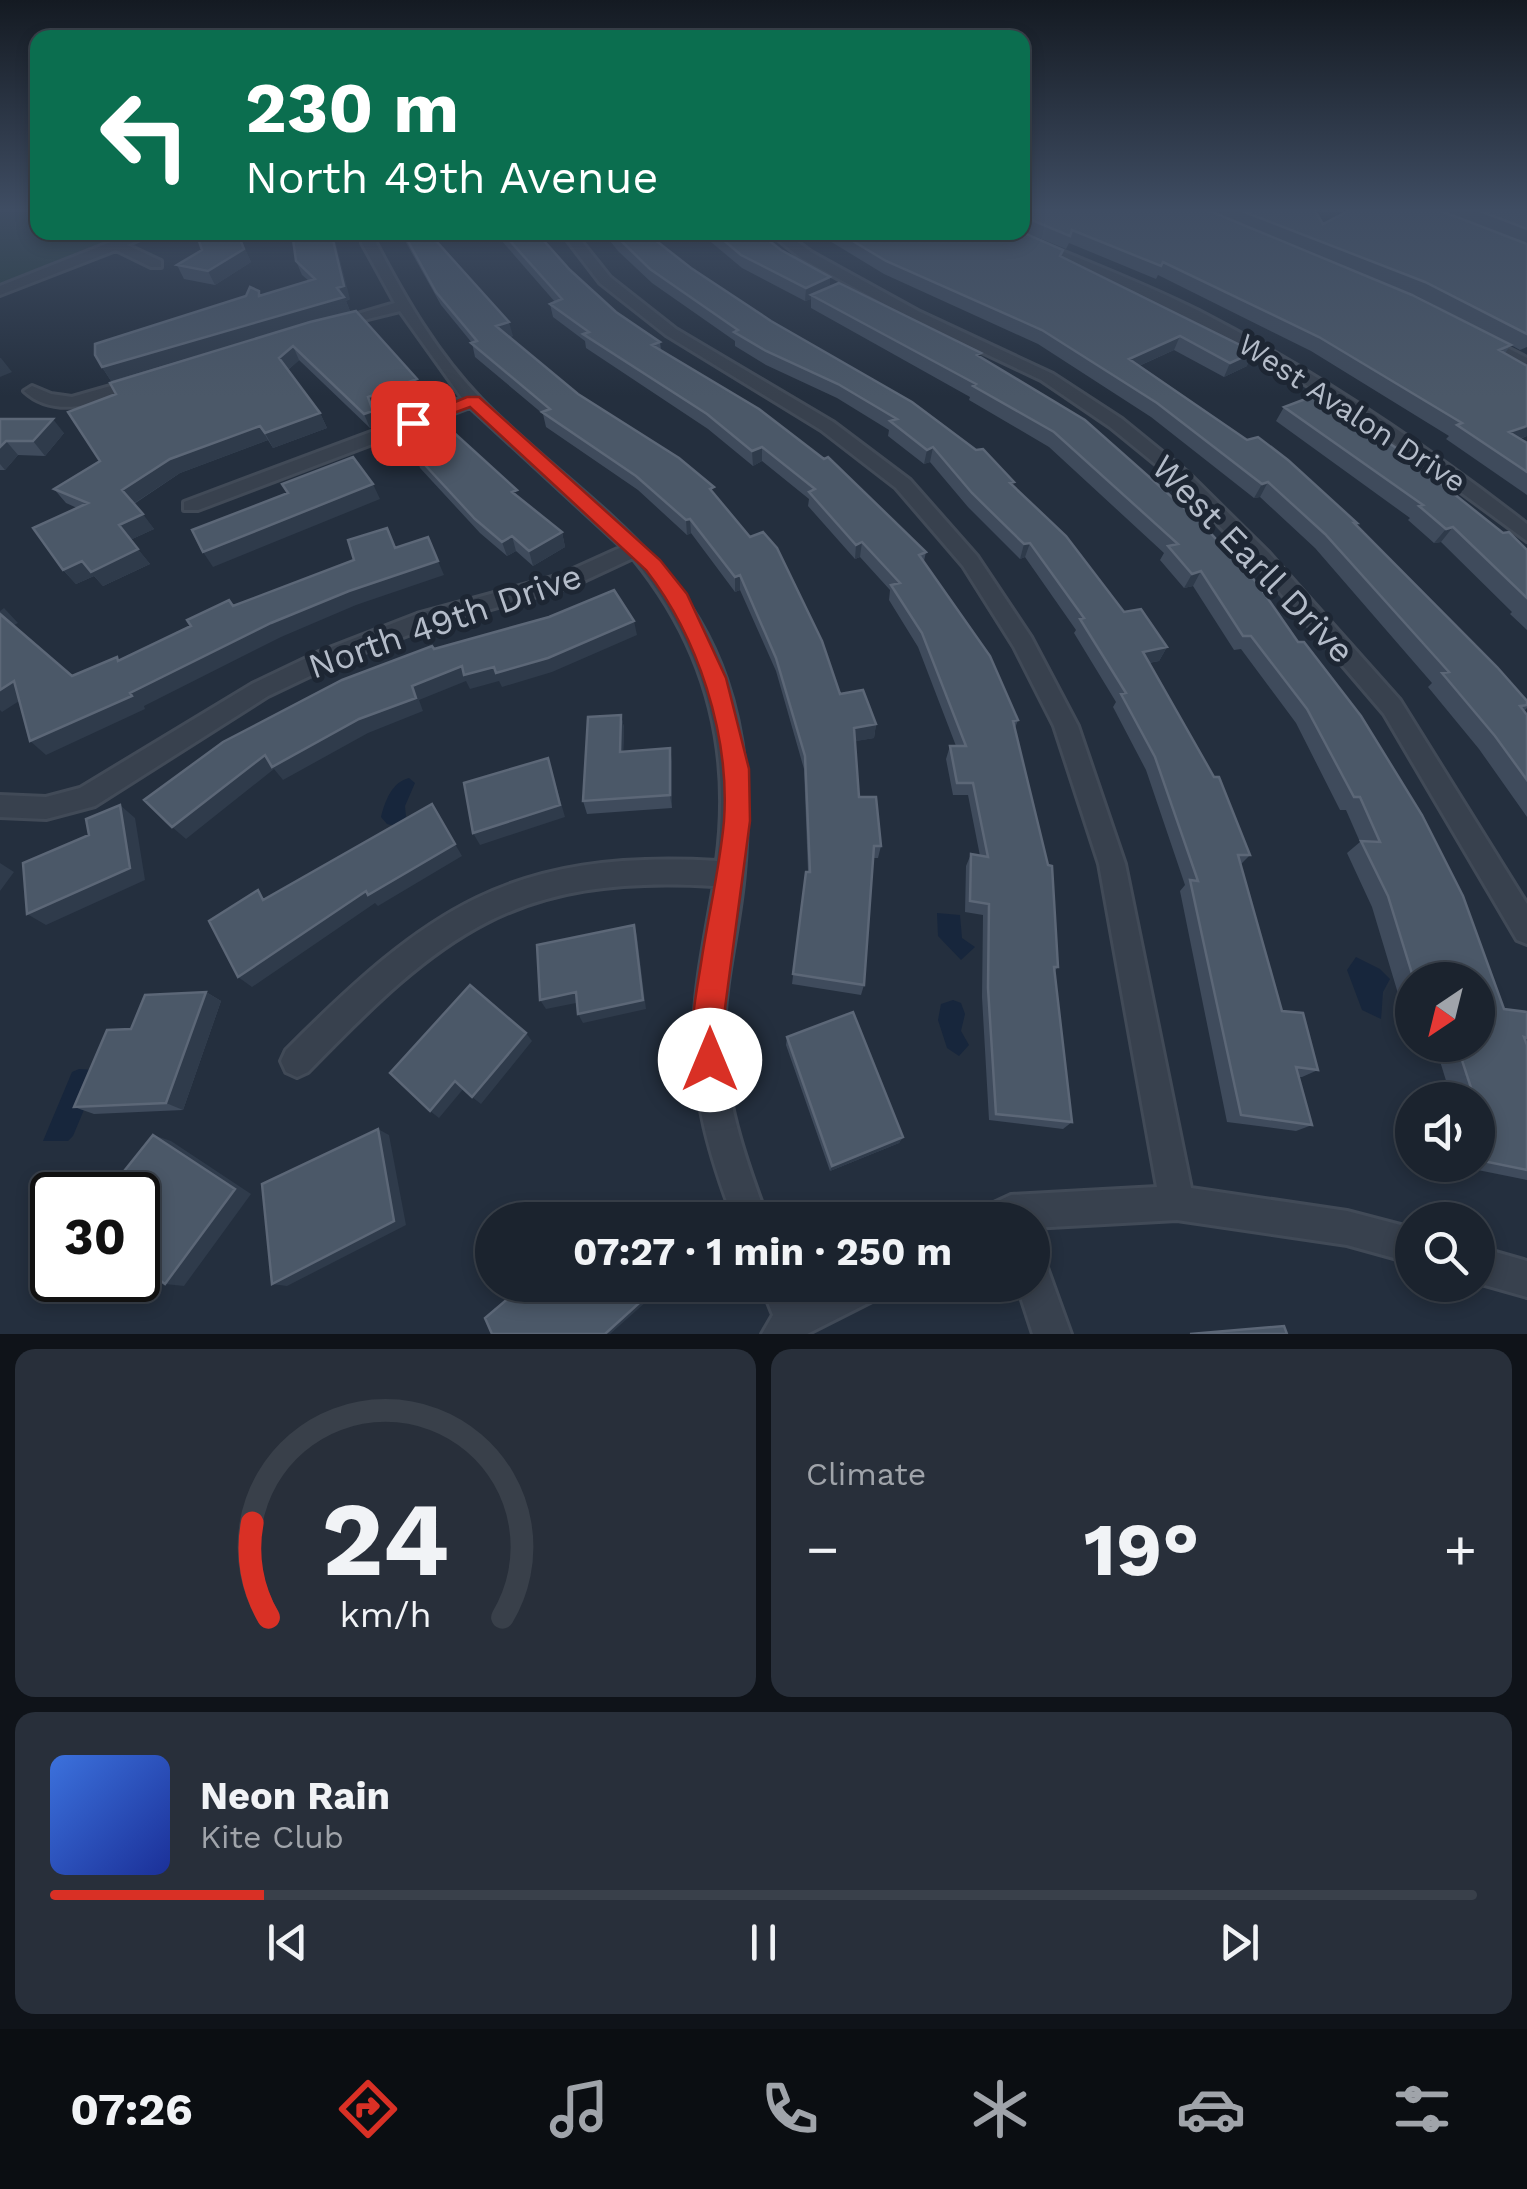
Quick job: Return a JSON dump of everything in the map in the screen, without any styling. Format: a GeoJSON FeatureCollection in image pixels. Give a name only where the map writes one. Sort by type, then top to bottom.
{"type":"FeatureCollection","features":[{"type":"Feature","properties":{"kind":"street"},"geometry":{"type":"LineString","coordinates":[[0,292],[53,271]]}},
{"type":"Feature","properties":{"kind":"street"},"geometry":{"type":"LineString","coordinates":[[384,271],[402,306],[473,400],[636,549],[676,594],[715,678],[736,769],[731,874],[710,1008],[710,1060],[729,1165],[744,1202]]}},
{"type":"Feature","properties":{"kind":"street"},"geometry":{"type":"LineString","coordinates":[[597,271],[671,332],[827,426],[903,484],[970,561],[1022,642],[1066,726],[1112,864],[1177,1203]]}},
{"type":"Feature","properties":{"kind":"street","name":"West Earll Drive"},"geometry":{"type":"LineString","coordinates":[[835,271],[913,314],[1047,377],[1116,423],[1181,476],[1262,558],[1392,707],[1527,930]]}},
{"type":"Feature","properties":{"kind":"street","name":"West Avalon Drive"},"geometry":{"type":"LineString","coordinates":[[1099,271],[1261,351],[1390,430],[1527,534]]}},
{"type":"Feature","properties":{"kind":"street"},"geometry":{"type":"LineString","coordinates":[[310,329],[402,306]]}},
{"type":"Feature","properties":{"kind":"street"},"geometry":{"type":"LineString","coordinates":[[1460,328],[1527,364]]}},
{"type":"Feature","properties":{"kind":"street"},"geometry":{"type":"LineString","coordinates":[[32,392],[48,401],[74,402],[166,374]]}},
{"type":"Feature","properties":{"kind":"street"},"geometry":{"type":"LineString","coordinates":[[191,506],[473,400]]}},
{"type":"Feature","properties":{"kind":"street","name":"North 49th Drive"},"geometry":{"type":"LineString","coordinates":[[0,806],[46,808],[86,798],[260,690],[368,640],[566,581],[636,549]]}},
{"type":"Feature","properties":{"kind":"street"},"geometry":{"type":"LineString","coordinates":[[297,1061],[420,944],[472,911],[525,888],[568,875],[629,869],[731,874]]}},
{"type":"Feature","properties":{"kind":"street"},"geometry":{"type":"LineString","coordinates":[[1050,1213],[1177,1203],[1347,1228],[1395,1241]]}},
{"type":"Feature","properties":{"kind":"street"},"geometry":{"type":"LineString","coordinates":[[1495,1270],[1527,1279]]}},
{"type":"Feature","properties":{"kind":"street"},"geometry":{"type":"LineString","coordinates":[[782,1302],[787,1328],[834,1302]]}},
{"type":"Feature","properties":{"kind":"street"},"geometry":{"type":"LineString","coordinates":[[1041,1302],[1052,1334]]}},
{"type":"Feature","properties":{"kind":"green space"},"geometry":{"type":"Polygon","coordinates":[[[0,271],[33,271],[0,284],[0,271]]]}},
{"type":"Feature","properties":{"kind":"water"},"geometry":{"type":"Polygon","coordinates":[[[409,778],[415,783],[405,806],[406,817],[395,826],[387,824],[381,817],[387,799],[398,784],[409,778]]]}},
{"type":"Feature","properties":{"kind":"water"},"geometry":{"type":"Polygon","coordinates":[[[937,913],[960,915],[962,938],[975,947],[961,960],[938,936],[937,913]]]}},
{"type":"Feature","properties":{"kind":"water"},"geometry":{"type":"Polygon","coordinates":[[[1356,957],[1390,979],[1383,992],[1381,1019],[1362,1010],[1347,970],[1356,957]]]}},
{"type":"Feature","properties":{"kind":"water"},"geometry":{"type":"Polygon","coordinates":[[[953,1000],[961,1003],[965,1014],[961,1031],[969,1045],[959,1056],[947,1048],[938,1020],[941,1004],[953,1000]]]}},
{"type":"Feature","properties":{"kind":"water"},"geometry":{"type":"Polygon","coordinates":[[[96,1070],[99,1074],[73,1136],[68,1141],[43,1141],[72,1072],[96,1070]]]}},
{"type":"Feature","properties":{"kind":"building"},"geometry":{"type":"Polygon","coordinates":[[[307,271],[340,271],[344,286],[337,288],[344,297],[102,367],[95,355],[95,344],[246,296],[250,287],[259,291],[259,296],[315,279],[307,271]]]}},
{"type":"Feature","properties":{"kind":"building"},"geometry":{"type":"Polygon","coordinates":[[[425,271],[463,271],[509,322],[496,326],[578,394],[679,458],[714,487],[710,489],[750,537],[763,532],[777,548],[822,641],[840,694],[863,690],[876,724],[854,728],[859,797],[876,797],[881,846],[874,846],[864,985],[793,974],[806,872],[810,872],[805,756],[776,658],[740,575],[735,577],[690,519],[686,520],[636,476],[542,412],[550,409],[471,343],[477,341],[436,292],[425,271]]]}},
{"type":"Feature","properties":{"kind":"building"},"geometry":{"type":"Polygon","coordinates":[[[537,271],[571,271],[616,312],[660,342],[652,345],[759,409],[824,459],[828,457],[926,552],[919,555],[990,656],[1018,720],[1013,721],[1048,865],[1052,866],[1058,967],[1054,967],[1072,1122],[996,1114],[988,988],[989,904],[970,901],[971,854],[988,857],[973,783],[957,783],[950,746],[966,746],[922,633],[891,585],[900,583],[862,542],[856,545],[809,492],[815,489],[762,447],[752,451],[707,414],[583,334],[589,332],[550,304],[562,299],[537,271]]]}},
{"type":"Feature","properties":{"kind":"building"},"geometry":{"type":"Polygon","coordinates":[[[653,271],[696,271],[771,321],[912,402],[976,450],[983,449],[1014,482],[1010,483],[1066,536],[1124,612],[1141,609],[1167,647],[1143,652],[1214,777],[1219,777],[1250,855],[1238,855],[1282,1011],[1303,1013],[1318,1070],[1296,1067],[1312,1125],[1241,1115],[1190,880],[1198,881],[1155,757],[1121,694],[1126,693],[1080,619],[1084,618],[1030,543],[1024,544],[972,493],[933,447],[927,450],[890,421],[897,419],[838,384],[766,351],[734,332],[738,330],[653,271]]]}},
{"type":"Feature","properties":{"kind":"building"},"geometry":{"type":"Polygon","coordinates":[[[773,271],[820,271],[830,277],[806,288],[773,271]]]}},
{"type":"Feature","properties":{"kind":"building"},"geometry":{"type":"Polygon","coordinates":[[[909,271],[1091,271],[1254,352],[1230,363],[1180,336],[1129,359],[1247,440],[1258,437],[1288,460],[1357,523],[1497,667],[1527,701],[1527,705],[1520,706],[1527,715],[1527,780],[1442,673],[1449,672],[1325,534],[1268,482],[1262,484],[1157,403],[1042,330],[909,271]]]}},
{"type":"Feature","properties":{"kind":"building"},"geometry":{"type":"Polygon","coordinates":[[[1182,271],[1355,271],[1511,345],[1499,350],[1527,366],[1527,426],[1509,432],[1527,443],[1527,472],[1457,425],[1462,423],[1319,337],[1182,271]]]}},
{"type":"Feature","properties":{"kind":"building"},"geometry":{"type":"Polygon","coordinates":[[[1397,271],[1527,271],[1527,334],[1397,271]]]}},
{"type":"Feature","properties":{"kind":"building"},"geometry":{"type":"Polygon","coordinates":[[[839,283],[981,353],[977,355],[1085,420],[1200,522],[1257,583],[1298,642],[1304,642],[1361,716],[1422,815],[1463,896],[1487,962],[1408,962],[1388,896],[1361,841],[1380,842],[1360,797],[1354,797],[1307,709],[1251,636],[1243,636],[1201,571],[1192,574],[1168,546],[1178,544],[1054,432],[973,386],[976,384],[811,295],[839,283]]]}},
{"type":"Feature","properties":{"kind":"building"},"geometry":{"type":"Polygon","coordinates":[[[356,311],[417,379],[368,397],[373,411],[364,414],[293,346],[279,358],[320,413],[265,433],[260,426],[170,459],[122,490],[143,514],[119,525],[138,549],[91,572],[82,561],[63,570],[33,528],[88,503],[54,489],[100,461],[68,412],[116,394],[110,383],[356,311]]]}},
{"type":"Feature","properties":{"kind":"building"},"geometry":{"type":"Polygon","coordinates":[[[1316,395],[1428,469],[1424,470],[1503,533],[1509,532],[1527,550],[1527,598],[1453,527],[1446,529],[1419,506],[1423,505],[1284,407],[1316,395]]]}},
{"type":"Feature","properties":{"kind":"building"},"geometry":{"type":"Polygon","coordinates":[[[0,419],[53,419],[33,441],[6,441],[0,447],[0,419]]]}},
{"type":"Feature","properties":{"kind":"building"},"geometry":{"type":"Polygon","coordinates":[[[440,420],[517,490],[512,492],[562,532],[529,551],[512,536],[502,542],[475,519],[414,453],[421,450],[405,435],[440,420]]]}},
{"type":"Feature","properties":{"kind":"building"},"geometry":{"type":"Polygon","coordinates":[[[353,457],[373,484],[203,552],[192,530],[288,493],[282,484],[353,457]]]}},
{"type":"Feature","properties":{"kind":"building"},"geometry":{"type":"Polygon","coordinates":[[[387,528],[395,548],[428,537],[438,561],[271,623],[130,693],[132,696],[30,741],[14,681],[0,690],[0,614],[72,676],[117,657],[118,661],[191,626],[187,620],[229,600],[233,606],[354,560],[348,540],[387,528]]]}},
{"type":"Feature","properties":{"kind":"building"},"geometry":{"type":"Polygon","coordinates":[[[614,590],[634,621],[548,658],[496,673],[494,667],[464,675],[462,666],[412,686],[416,698],[359,719],[272,767],[265,755],[172,827],[144,800],[223,742],[342,680],[432,646],[434,649],[549,617],[614,590]]]}},
{"type":"Feature","properties":{"kind":"building"},"geometry":{"type":"Polygon","coordinates":[[[621,715],[620,752],[670,748],[670,795],[583,801],[588,717],[621,715]]]}},
{"type":"Feature","properties":{"kind":"building"},"geometry":{"type":"Polygon","coordinates":[[[548,758],[560,805],[473,833],[464,783],[548,758]]]}},
{"type":"Feature","properties":{"kind":"building"},"geometry":{"type":"Polygon","coordinates":[[[432,804],[455,844],[368,895],[366,891],[238,977],[209,921],[258,890],[263,900],[432,804]]]}},
{"type":"Feature","properties":{"kind":"building"},"geometry":{"type":"Polygon","coordinates":[[[120,805],[130,868],[27,914],[23,863],[89,835],[86,819],[120,805]]]}},
{"type":"Feature","properties":{"kind":"building"},"geometry":{"type":"Polygon","coordinates":[[[634,925],[643,1000],[578,1014],[576,992],[540,1000],[537,945],[634,925]]]}},
{"type":"Feature","properties":{"kind":"building"},"geometry":{"type":"Polygon","coordinates":[[[1495,984],[1504,1009],[1527,1012],[1527,1170],[1495,1163],[1495,1082],[1469,1082],[1463,1062],[1495,1062],[1495,984]]]}},
{"type":"Feature","properties":{"kind":"building"},"geometry":{"type":"Polygon","coordinates":[[[470,985],[526,1033],[472,1097],[455,1081],[430,1111],[390,1073],[470,985]]]}},
{"type":"Feature","properties":{"kind":"building"},"geometry":{"type":"Polygon","coordinates":[[[206,992],[166,1103],[74,1107],[107,1030],[131,1029],[145,995],[206,992]]]}},
{"type":"Feature","properties":{"kind":"building"},"geometry":{"type":"Polygon","coordinates":[[[853,1012],[903,1137],[832,1166],[787,1037],[853,1012]]]}},
{"type":"Feature","properties":{"kind":"building"},"geometry":{"type":"Polygon","coordinates":[[[378,1129],[394,1221],[272,1284],[262,1184],[378,1129]]]}},
{"type":"Feature","properties":{"kind":"building"},"geometry":{"type":"Polygon","coordinates":[[[153,1135],[235,1189],[165,1284],[160,1280],[160,1172],[123,1172],[153,1135]]]}},
{"type":"Feature","properties":{"kind":"building"},"geometry":{"type":"Polygon","coordinates":[[[504,1302],[640,1302],[605,1334],[492,1334],[485,1318],[504,1302]]]}},
{"type":"Feature","properties":{"kind":"building"},"geometry":{"type":"Polygon","coordinates":[[[1284,1326],[1287,1334],[1190,1334],[1284,1326]]]}},
{"type":"Feature","properties":{"kind":"route"},"geometry":{"type":"LineString","coordinates":[[413,423],[473,400],[653,565],[676,594],[700,641],[715,678],[736,769],[737,821],[710,1008],[710,1060]]}}]}
